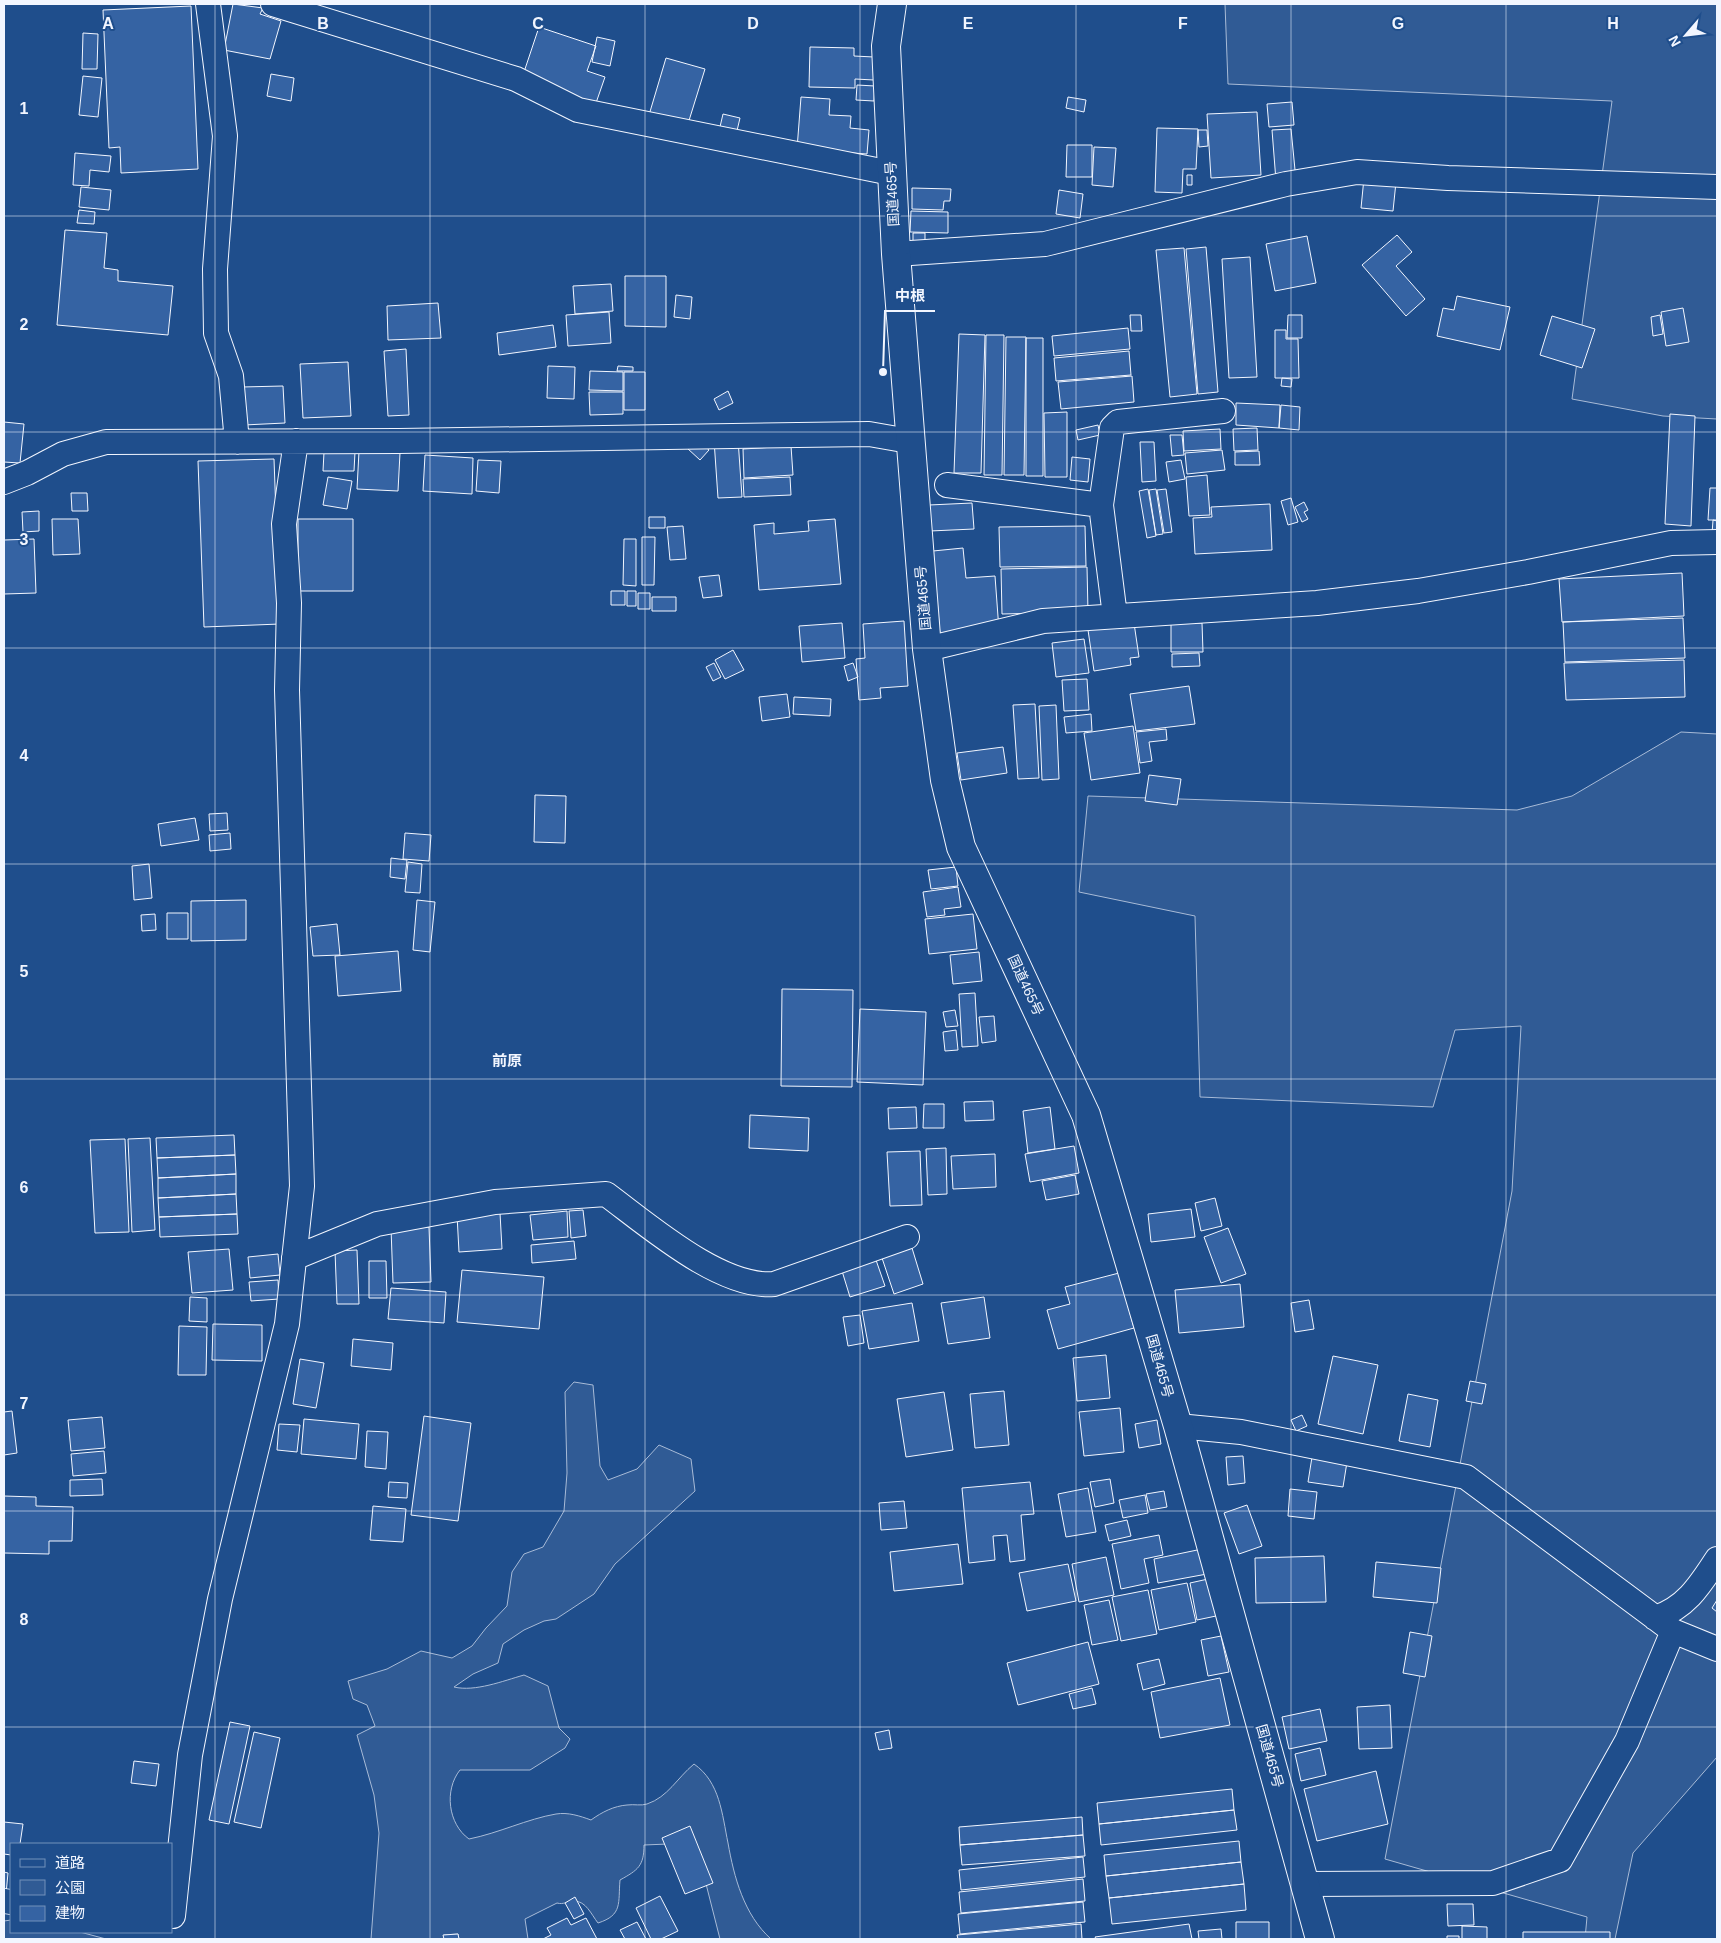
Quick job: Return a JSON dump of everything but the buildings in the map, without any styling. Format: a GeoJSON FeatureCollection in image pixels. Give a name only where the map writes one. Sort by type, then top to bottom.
{"type":"FeatureCollection","features":[{"type":"Feature","properties":{"kind":"highway","name":"国道465号"},"geometry":{"type":"LineString","coordinates":[[892,4],[886,46],[896,254],[927,649],[945,780],[962,847],[1086,1114],[1178,1426],[1320,1939]]}},
{"type":"Feature","properties":{"kind":"street"},"geometry":{"type":"LineString","coordinates":[[208,4],[225,136],[215,268],[216,333],[231,376],[237,442]]}},
{"type":"Feature","properties":{"kind":"street"},"geometry":{"type":"LineString","coordinates":[[273,4],[516,79],[578,110],[891,173]]}},
{"type":"Feature","properties":{"kind":"street"},"geometry":{"type":"LineString","coordinates":[[896,254],[1045,244],[1286,184],[1357,172],[1448,178],[1717,187]]}},
{"type":"Feature","properties":{"kind":"street"},"geometry":{"type":"LineString","coordinates":[[1115,616],[1101,506],[1112,428],[1118,422],[1223,411]]}},
{"type":"Feature","properties":{"kind":"street"},"geometry":{"type":"LineString","coordinates":[[4,482],[27,473],[63,454],[106,442],[869,434],[910,442]]}},
{"type":"Feature","properties":{"kind":"street"},"geometry":{"type":"LineString","coordinates":[[172,1916],[190,1755],[220,1599],[287,1324],[302,1186],[287,690],[289,603],[284,524],[296,441]]}},
{"type":"Feature","properties":{"kind":"street"},"geometry":{"type":"LineString","coordinates":[[947,485],[1101,506]]}},
{"type":"Feature","properties":{"kind":"street"},"geometry":{"type":"LineString","coordinates":[[927,649],[1043,621],[1316,602],[1418,591],[1528,572],[1671,543],[1717,542]]}},
{"type":"Feature","properties":{"kind":"street"},"geometry":{"type":"LineString","coordinates":[[294,1258],[377,1224],[495,1202],[606,1194],[654,1230],[721,1274],[762,1285],[774,1284],[907,1237]]}},
{"type":"Feature","properties":{"kind":"street"},"geometry":{"type":"LineString","coordinates":[[1178,1426],[1241,1432],[1466,1477],[1664,1624],[1717,1649]]}},
{"type":"Feature","properties":{"kind":"street"},"geometry":{"type":"LineString","coordinates":[[1306,1884],[1493,1883],[1560,1860],[1627,1741],[1664,1624],[1672,1612],[1696,1591],[1717,1559]]}},
{"type":"Feature","properties":{"kind":"green space"},"geometry":{"type":"Polygon","coordinates":[[[1225,4],[1717,4],[1717,419],[1663,416],[1572,399],[1612,101],[1228,84],[1225,4]]]}},
{"type":"Feature","properties":{"kind":"green space"},"geometry":{"type":"Polygon","coordinates":[[[1681,732],[1717,734],[1717,1757],[1633,1853],[1615,1939],[1585,1939],[1587,1917],[1385,1859],[1512,1191],[1521,1026],[1455,1030],[1433,1107],[1200,1097],[1195,916],[1079,892],[1088,796],[1517,810],[1572,796],[1681,732]]]}},
{"type":"Feature","properties":{"kind":"green space"},"geometry":{"type":"Polygon","coordinates":[[[574,1382],[593,1385],[600,1466],[608,1480],[637,1469],[659,1445],[691,1459],[695,1491],[615,1564],[594,1594],[556,1619],[544,1621],[524,1630],[503,1644],[498,1663],[473,1674],[454,1687],[480,1687],[524,1675],[548,1686],[559,1728],[570,1739],[565,1748],[530,1770],[460,1770],[455,1778],[450,1797],[456,1825],[469,1839],[556,1814],[569,1814],[591,1820],[617,1807],[645,1805],[654,1801],[667,1792],[694,1764],[703,1771],[715,1789],[737,1882],[754,1919],[771,1939],[720,1939],[705,1880],[668,1844],[644,1845],[643,1858],[639,1867],[620,1880],[618,1907],[612,1916],[598,1923],[582,1903],[572,1901],[562,1904],[557,1903],[525,1919],[528,1939],[459,1939],[458,1934],[444,1935],[444,1939],[371,1939],[379,1833],[374,1795],[357,1735],[375,1726],[367,1705],[353,1699],[348,1681],[387,1669],[421,1651],[452,1658],[472,1646],[507,1606],[512,1572],[524,1554],[543,1547],[564,1511],[567,1473],[565,1392],[574,1382]]]}},
{"type":"Feature","properties":{"kind":"green space"},"geometry":{"type":"Polygon","coordinates":[[[10,1920],[10,1933],[84,1933],[106,1939],[4,1939],[4,1921],[10,1920]]]}},
{"type":"Feature","properties":{"kind":"place","name":"中根"},"geometry":{"type":"Point","coordinates":[883,372]}},
{"type":"Feature","properties":{"kind":"district","name":"前原"},"geometry":{"type":"Point","coordinates":[507,1061]}}]}
